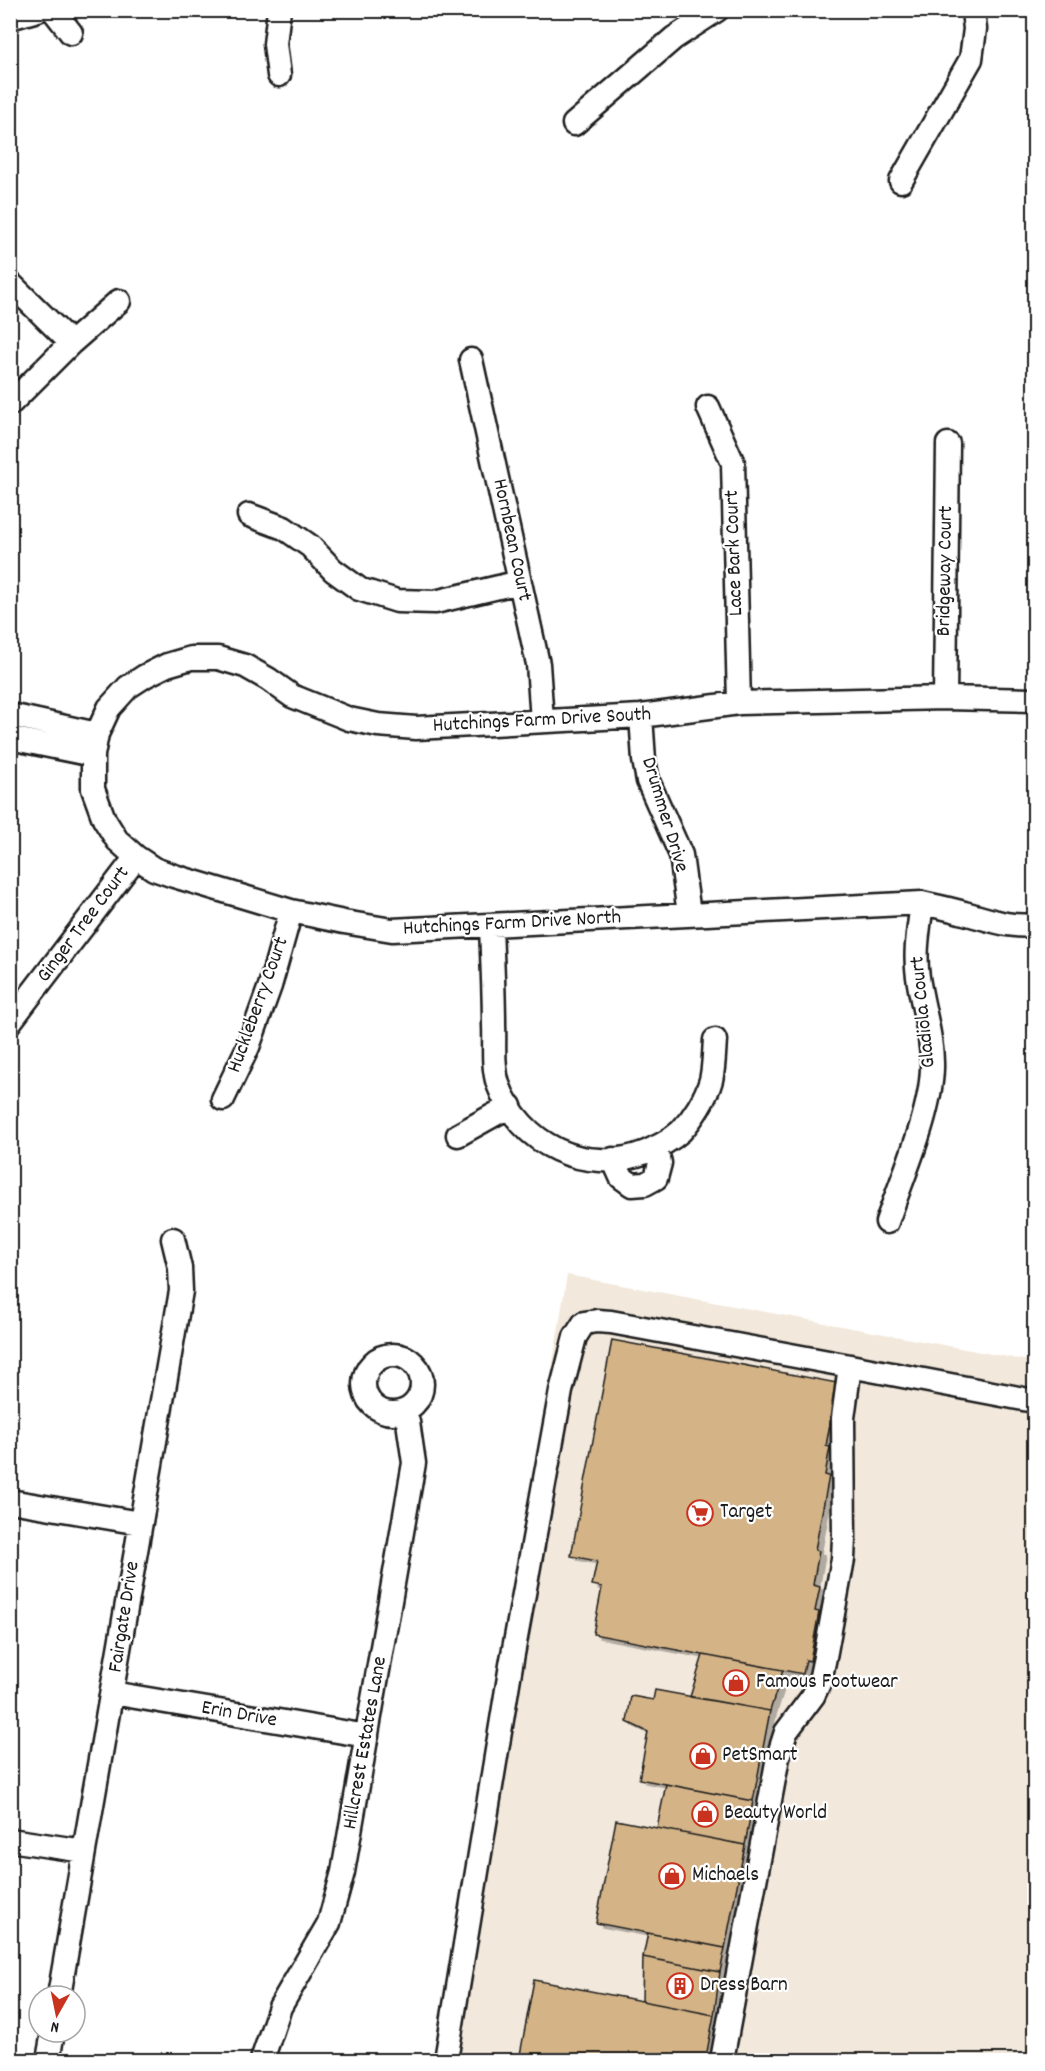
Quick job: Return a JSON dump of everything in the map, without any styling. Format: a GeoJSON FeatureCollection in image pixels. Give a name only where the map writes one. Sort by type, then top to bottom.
{"type":"FeatureCollection","features":[{"type":"Feature","properties":{"kind":"street"},"geometry":{"type":"LineString","coordinates":[[10,18],[38,10]]}},
{"type":"Feature","properties":{"kind":"street"},"geometry":{"type":"LineString","coordinates":[[53,10],[71,33]]}},
{"type":"Feature","properties":{"kind":"street"},"geometry":{"type":"LineString","coordinates":[[279,10],[275,44],[279,75]]}},
{"type":"Feature","properties":{"kind":"street"},"geometry":{"type":"LineString","coordinates":[[574,124],[674,38],[717,10]]}},
{"type":"Feature","properties":{"kind":"street"},"geometry":{"type":"LineString","coordinates":[[901,181],[971,59],[975,29],[973,10]]}},
{"type":"Feature","properties":{"kind":"street"},"geometry":{"type":"LineString","coordinates":[[10,283],[71,343]]}},
{"type":"Feature","properties":{"kind":"street"},"geometry":{"type":"LineString","coordinates":[[10,404],[71,343],[119,301]]}},
{"type":"Feature","properties":{"kind":"street","name":"Hornbean Court"},"geometry":{"type":"LineString","coordinates":[[471,360],[538,664],[542,721]]}},
{"type":"Feature","properties":{"kind":"street","name":"Lace Bark Court"},"geometry":{"type":"LineString","coordinates":[[708,407],[733,463],[739,703]]}},
{"type":"Feature","properties":{"kind":"street","name":"Bridgeway Court"},"geometry":{"type":"LineString","coordinates":[[945,698],[948,444]]}},
{"type":"Feature","properties":{"kind":"street"},"geometry":{"type":"LineString","coordinates":[[249,515],[284,528],[310,546],[333,570],[359,589],[397,601],[435,602],[520,582]]}},
{"type":"Feature","properties":{"kind":"street","name":"Hutchings Farm Drive South"},"geometry":{"type":"LineString","coordinates":[[95,745],[110,708],[128,687],[167,664],[191,658],[218,658],[245,666],[292,696],[349,719],[378,725],[416,728],[641,716],[739,703],[945,698],[1035,700]]}},
{"type":"Feature","properties":{"kind":"street"},"geometry":{"type":"LineString","coordinates":[[10,715],[95,745]]}},
{"type":"Feature","properties":{"kind":"street","name":"Drummer Drive"},"geometry":{"type":"LineString","coordinates":[[641,716],[648,781],[681,855],[689,914]]}},
{"type":"Feature","properties":{"kind":"street"},"geometry":{"type":"LineString","coordinates":[[10,738],[95,745]]}},
{"type":"Feature","properties":{"kind":"street","name":"Hutchings Farm Drive North"},"geometry":{"type":"LineString","coordinates":[[95,745],[93,789],[104,819],[117,840],[136,857],[154,869],[174,876],[291,910],[344,922],[392,930],[922,903],[997,923],[1035,925]]}},
{"type":"Feature","properties":{"kind":"street","name":"Ginger Tree Court"},"geometry":{"type":"LineString","coordinates":[[10,1022],[136,857]]}},
{"type":"Feature","properties":{"kind":"street","name":"Gladiola Court"},"geometry":{"type":"LineString","coordinates":[[887,1222],[925,1112],[932,1068],[916,955],[922,903]]}},
{"type":"Feature","properties":{"kind":"street","name":"Huckleberry Court"},"geometry":{"type":"LineString","coordinates":[[224,1099],[248,1047],[270,986],[291,910]]}},
{"type":"Feature","properties":{"kind":"street"},"geometry":{"type":"LineString","coordinates":[[491,925],[494,1059],[498,1083],[524,1127],[556,1150],[578,1158],[613,1159],[635,1156],[656,1147],[680,1132],[696,1111],[711,1080],[715,1040]]}},
{"type":"Feature","properties":{"kind":"street"},"geometry":{"type":"LineString","coordinates":[[458,1135],[510,1106]]}},
{"type":"Feature","properties":{"kind":"street","name":"Fairgate Drive"},"geometry":{"type":"LineString","coordinates":[[61,1984],[181,1291],[180,1268],[173,1239]]}},
{"type":"Feature","properties":{"kind":"street"},"geometry":{"type":"LineString","coordinates":[[446,2061],[513,1654],[563,1382],[575,1337],[584,1323],[611,1322],[1035,1401]]}},
{"type":"Feature","properties":{"kind":"street"},"geometry":{"type":"LineString","coordinates":[[722,2061],[778,1757],[786,1732],[813,1696],[820,1681],[825,1657],[843,1559],[843,1418],[850,1366]]}},
{"type":"Feature","properties":{"kind":"street","name":"Hillcrest Estates Lane"},"geometry":{"type":"LineString","coordinates":[[262,2061],[280,2007],[323,1935],[333,1912],[344,1872],[414,1463],[408,1422],[403,1411]]}},
{"type":"Feature","properties":{"kind":"street"},"geometry":{"type":"LineString","coordinates":[[10,1501],[140,1523]]}},
{"type":"Feature","properties":{"kind":"street","name":"Erin Drive"},"geometry":{"type":"LineString","coordinates":[[112,1693],[367,1736]]}},
{"type":"Feature","properties":{"kind":"street"},"geometry":{"type":"LineString","coordinates":[[10,1840],[84,1851]]}},
{"type":"Feature","properties":{"kind":"street"},"geometry":{"type":"LineString","coordinates":[[48,2061],[51,2044]]}},
{"type":"Feature","properties":{"kind":"shaded area"},"geometry":{"type":"Polygon","coordinates":[[[567,1275],[1034,1362],[1034,2060],[441,2060],[567,1275]]]}},
{"type":"Feature","properties":{"kind":"building","name":"Target"},"geometry":{"type":"Polygon","coordinates":[[[612,1340],[837,1383],[826,1446],[830,1447],[825,1475],[829,1476],[815,1550],[819,1551],[813,1585],[820,1587],[815,1611],[819,1612],[810,1661],[806,1660],[803,1674],[593,1634],[602,1587],[592,1585],[597,1561],[571,1556],[612,1340]]]}},
{"type":"Feature","properties":{"kind":"building","name":"Famous Footwear"},"geometry":{"type":"Polygon","coordinates":[[[703,1655],[783,1670],[770,1711],[690,1697],[703,1655]]]}},
{"type":"Feature","properties":{"kind":"building","name":"PetSmart"},"geometry":{"type":"Polygon","coordinates":[[[655,1690],[770,1711],[753,1801],[639,1779],[648,1732],[627,1722],[631,1696],[653,1700],[655,1690]]]}},
{"type":"Feature","properties":{"kind":"building","name":"Beauty World"},"geometry":{"type":"Polygon","coordinates":[[[666,1784],[753,1801],[745,1845],[657,1828],[666,1784]]]}},
{"type":"Feature","properties":{"kind":"building","name":"Michaels"},"geometry":{"type":"Polygon","coordinates":[[[616,1820],[745,1845],[725,1948],[596,1923],[616,1820]]]}},
{"type":"Feature","properties":{"kind":"building"},"geometry":{"type":"Polygon","coordinates":[[[648,1933],[725,1948],[720,1972],[643,1957],[648,1933]]]}},
{"type":"Feature","properties":{"kind":"building","name":"Dress Barn"},"geometry":{"type":"Polygon","coordinates":[[[643,1957],[720,1972],[714,2015],[642,2001],[643,1957]]]}},
{"type":"Feature","properties":{"kind":"building"},"geometry":{"type":"Polygon","coordinates":[[[534,1980],[714,2015],[707,2060],[519,2060],[534,1980]]]}},
{"type":"Feature","properties":{"kind":"place","name":"Target"},"geometry":{"type":"Point","coordinates":[700,1513]}},
{"type":"Feature","properties":{"kind":"place","name":"Famous Footwear"},"geometry":{"type":"Point","coordinates":[736,1683]}},
{"type":"Feature","properties":{"kind":"place","name":"PetSmart"},"geometry":{"type":"Point","coordinates":[703,1756]}},
{"type":"Feature","properties":{"kind":"place","name":"Beauty World"},"geometry":{"type":"Point","coordinates":[705,1814]}},
{"type":"Feature","properties":{"kind":"place","name":"Michaels"},"geometry":{"type":"Point","coordinates":[672,1876]}},
{"type":"Feature","properties":{"kind":"place","name":"Dress Barn"},"geometry":{"type":"Point","coordinates":[680,1986]}}]}
